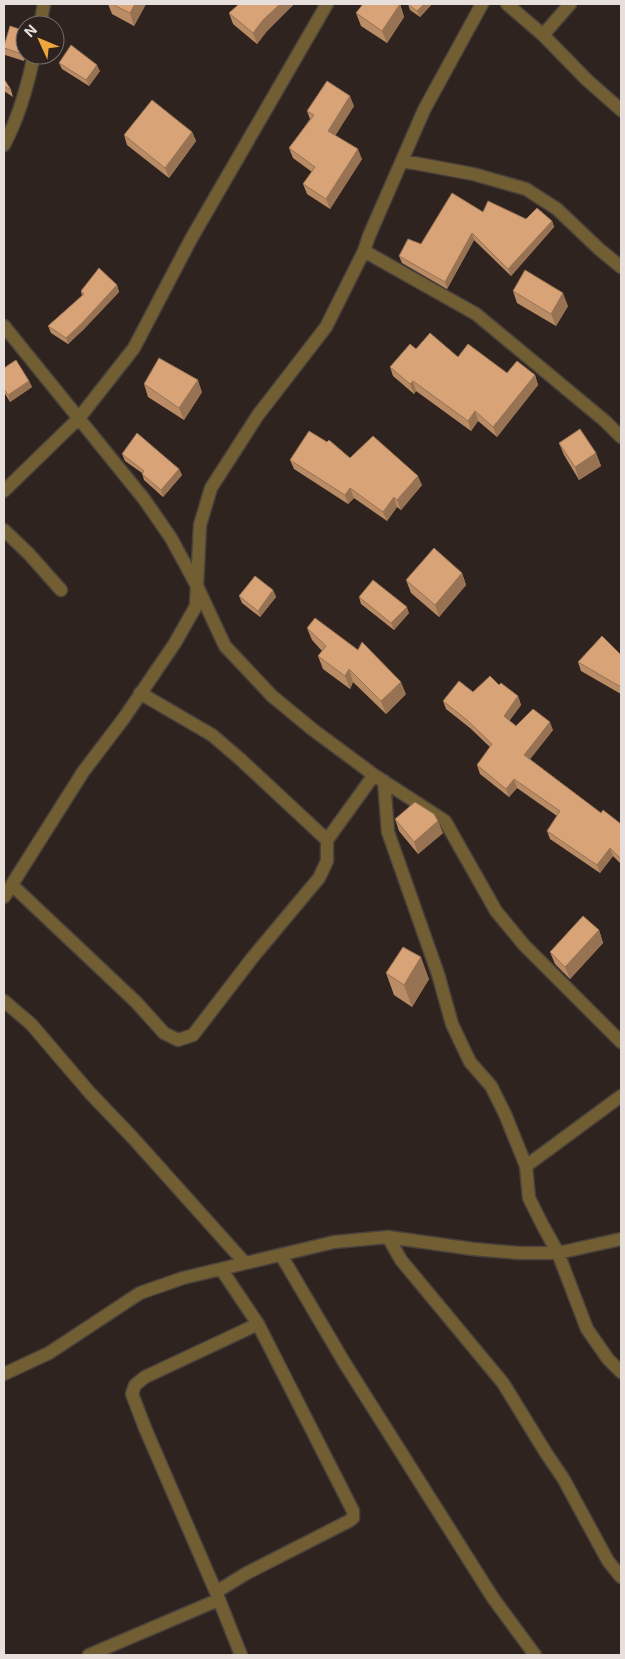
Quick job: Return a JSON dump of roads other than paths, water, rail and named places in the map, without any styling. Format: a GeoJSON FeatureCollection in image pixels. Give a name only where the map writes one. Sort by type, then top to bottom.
{"type":"FeatureCollection","features":[{"type":"Feature","properties":{"kind":"street"},"geometry":{"type":"LineString","coordinates":[[4,491],[79,418],[134,348],[191,239],[327,4]]}},
{"type":"Feature","properties":{"kind":"street"},"geometry":{"type":"LineString","coordinates":[[4,897],[82,772],[124,718],[175,642],[196,606],[200,524],[211,488],[258,415],[326,327],[364,251],[424,110],[482,4]]}},
{"type":"Feature","properties":{"kind":"street"},"geometry":{"type":"LineString","coordinates":[[507,4],[543,35],[587,80],[621,110]]}},
{"type":"Feature","properties":{"kind":"street"},"geometry":{"type":"LineString","coordinates":[[543,35],[570,4]]}},
{"type":"Feature","properties":{"kind":"street"},"geometry":{"type":"LineString","coordinates":[[4,145],[30,76],[32,65]]}},
{"type":"Feature","properties":{"kind":"street"},"geometry":{"type":"LineString","coordinates":[[403,160],[473,174],[526,189],[557,209],[599,249],[621,266]]}},
{"type":"Feature","properties":{"kind":"street"},"geometry":{"type":"LineString","coordinates":[[364,251],[476,314],[621,437]]}},
{"type":"Feature","properties":{"kind":"street"},"geometry":{"type":"LineString","coordinates":[[4,326],[144,499],[171,538],[197,586],[225,646],[272,696],[312,729],[378,778],[445,821],[496,911],[537,958],[621,1042]]}},
{"type":"Feature","properties":{"kind":"street"},"geometry":{"type":"LineString","coordinates":[[4,530],[29,554],[61,590]]}},
{"type":"Feature","properties":{"kind":"street"},"geometry":{"type":"LineString","coordinates":[[140,693],[212,735],[327,840]]}},
{"type":"Feature","properties":{"kind":"street"},"geometry":{"type":"LineString","coordinates":[[12,884],[136,1002],[164,1033],[178,1040],[193,1036],[253,957],[319,878],[327,862],[327,840],[378,778]]}},
{"type":"Feature","properties":{"kind":"street"},"geometry":{"type":"LineString","coordinates":[[378,778],[388,832],[438,974],[452,1024],[470,1062],[491,1086],[505,1114],[526,1166],[529,1198],[558,1252],[587,1329],[608,1359],[621,1372]]}},
{"type":"Feature","properties":{"kind":"street"},"geometry":{"type":"LineString","coordinates":[[4,1001],[31,1024],[90,1093],[245,1263]]}},
{"type":"Feature","properties":{"kind":"street"},"geometry":{"type":"LineString","coordinates":[[526,1166],[621,1096]]}},
{"type":"Feature","properties":{"kind":"street"},"geometry":{"type":"LineString","coordinates":[[388,1237],[401,1260],[503,1383],[563,1478],[608,1561],[621,1577]]}},
{"type":"Feature","properties":{"kind":"street"},"geometry":{"type":"LineString","coordinates":[[4,1374],[49,1353],[140,1294],[183,1278],[334,1242],[388,1237],[473,1249],[519,1253],[558,1252],[621,1239]]}},
{"type":"Feature","properties":{"kind":"street"},"geometry":{"type":"LineString","coordinates":[[281,1255],[344,1362],[488,1590],[536,1655]]}},
{"type":"Feature","properties":{"kind":"street"},"geometry":{"type":"LineString","coordinates":[[88,1655],[217,1596],[247,1573],[349,1522],[353,1518],[353,1511],[258,1324],[221,1269]]}},
{"type":"Feature","properties":{"kind":"street"},"geometry":{"type":"LineString","coordinates":[[241,1655],[132,1394],[135,1385],[145,1377],[258,1324]]}}]}
